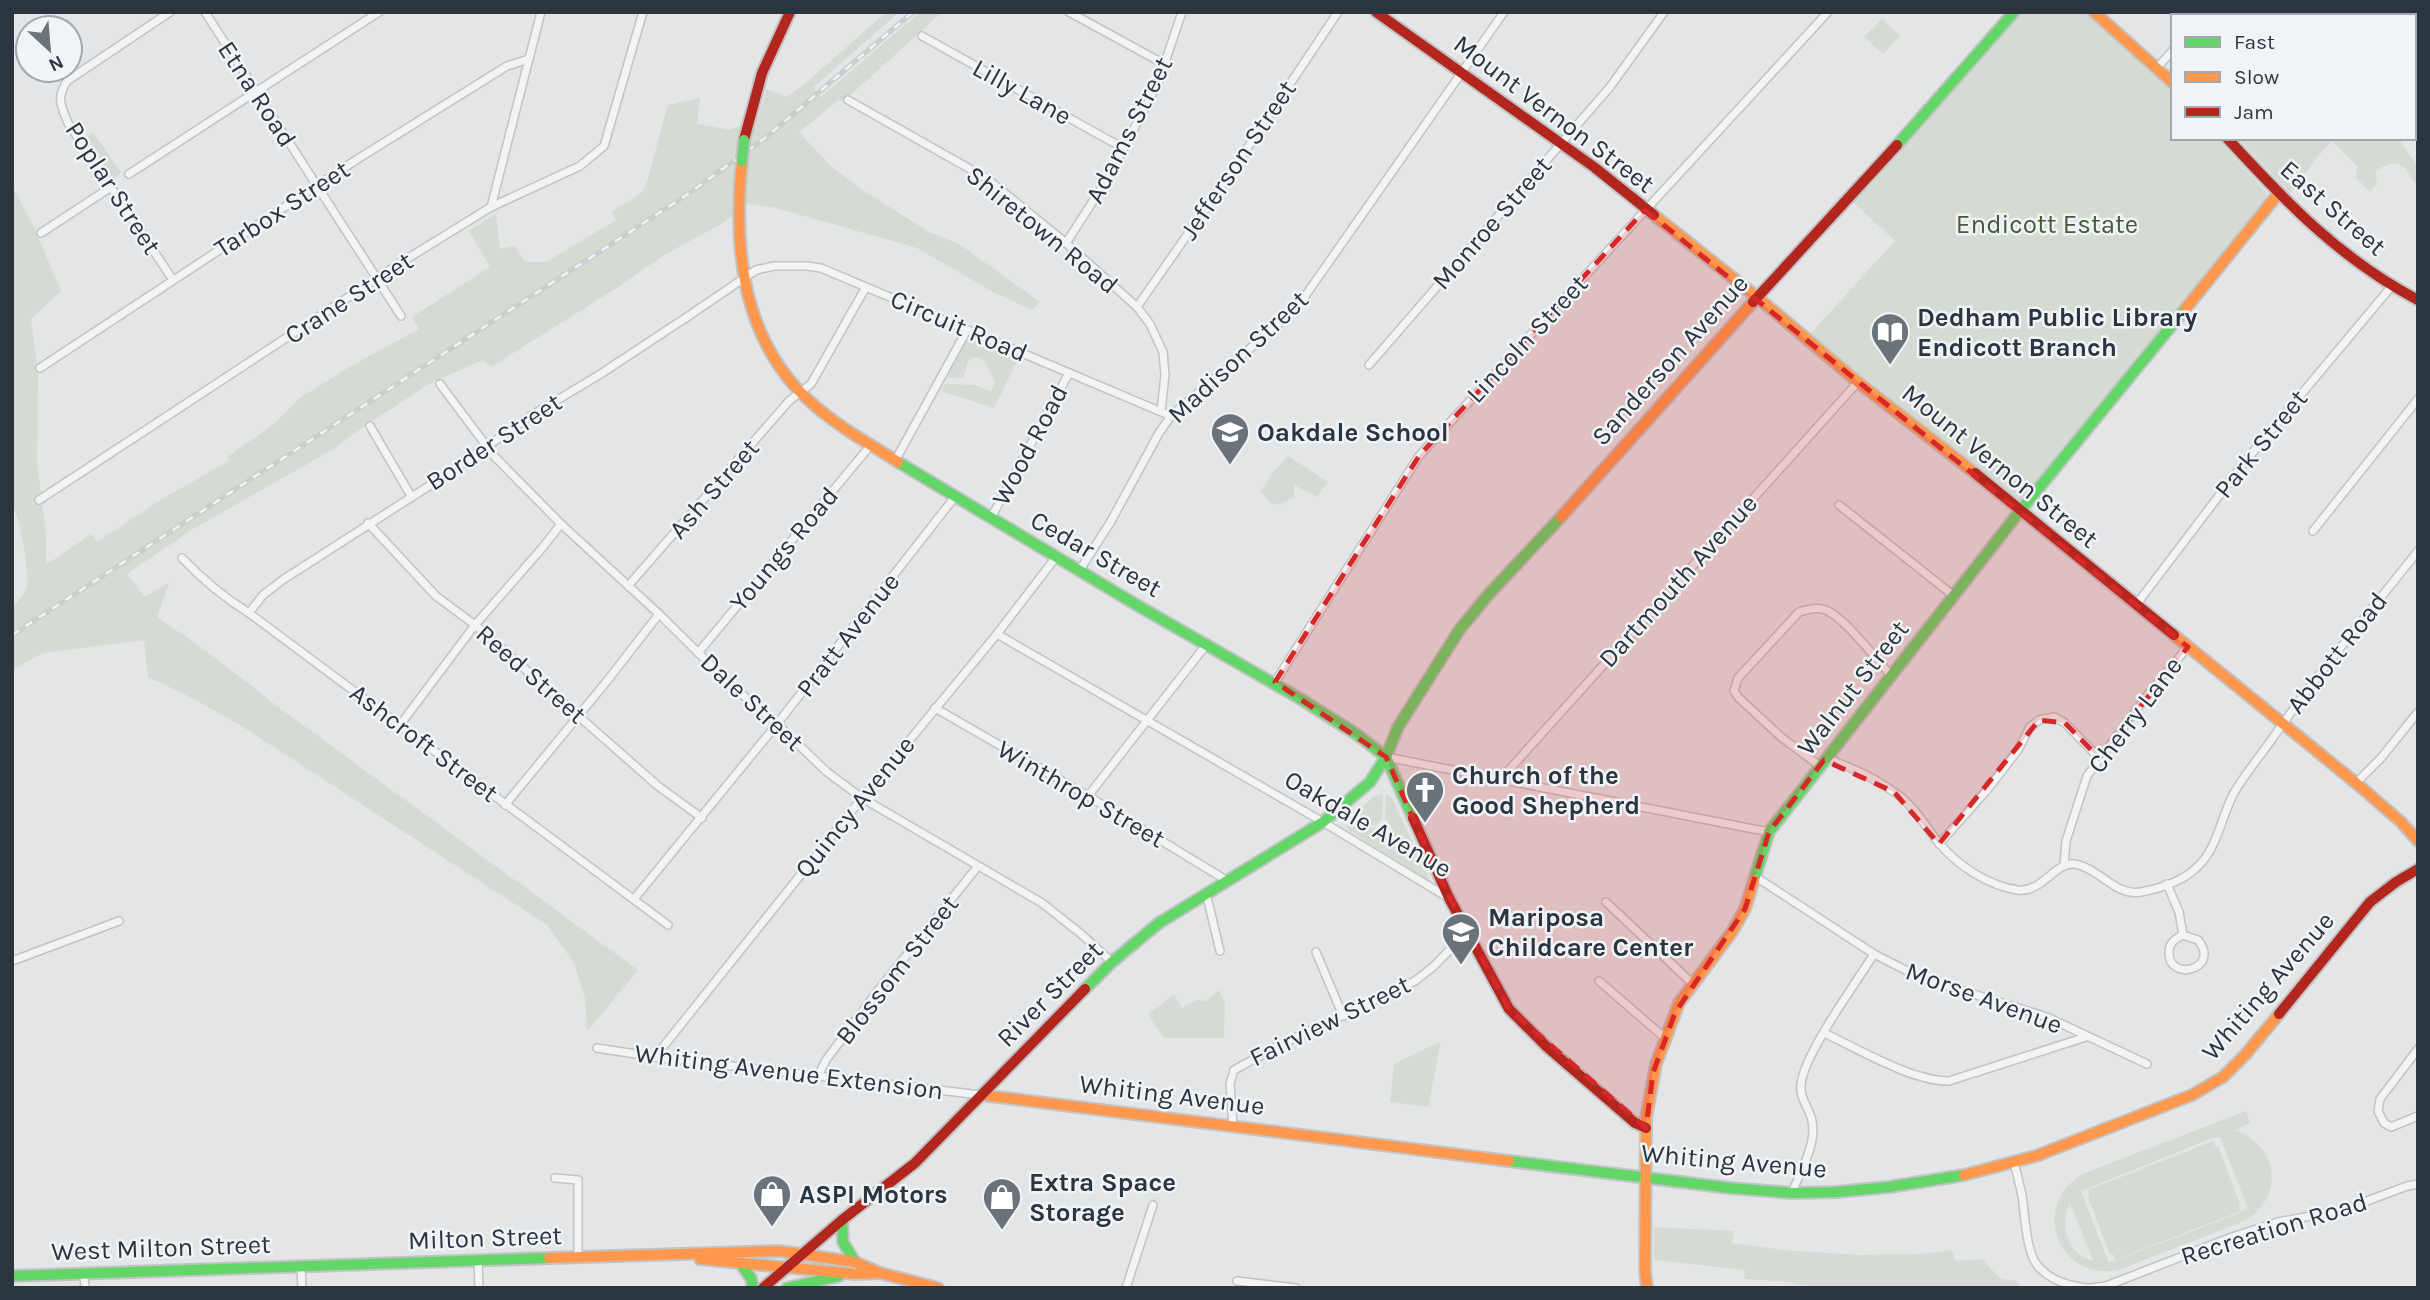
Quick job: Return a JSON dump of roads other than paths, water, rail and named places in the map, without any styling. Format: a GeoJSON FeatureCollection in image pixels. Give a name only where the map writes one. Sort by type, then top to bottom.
{"type":"FeatureCollection","features":[{"type":"Feature","properties":{"kind":"street","name":"Poplar Street"},"geometry":{"type":"LineString","coordinates":[[170,12],[67,81],[60,93],[60,102],[68,123],[173,280]]}},
{"type":"Feature","properties":{"kind":"street","name":"Etna Road"},"geometry":{"type":"LineString","coordinates":[[205,12],[401,316]]}},
{"type":"Feature","properties":{"kind":"street"},"geometry":{"type":"LineString","coordinates":[[129,174],[379,12]]}},
{"type":"Feature","properties":{"kind":"street"},"geometry":{"type":"LineString","coordinates":[[491,207],[541,12]]}},
{"type":"Feature","properties":{"kind":"street","name":"Crane Street"},"geometry":{"type":"LineString","coordinates":[[39,500],[491,207],[580,166],[604,146],[643,12]]}},
{"type":"Feature","properties":{"kind":"street"},"geometry":{"type":"LineString","coordinates":[[1069,12],[1166,65]]}},
{"type":"Feature","properties":{"kind":"street","name":"Adams Street"},"geometry":{"type":"LineString","coordinates":[[1066,243],[1108,178],[1166,65],[1182,12]]}},
{"type":"Feature","properties":{"kind":"street","name":"Jefferson Street"},"geometry":{"type":"LineString","coordinates":[[1137,307],[1338,12]]}},
{"type":"Feature","properties":{"kind":"street","name":"Mount Vernon Street"},"geometry":{"type":"LineString","coordinates":[[1376,12],[1563,143],[2283,723],[2401,822],[2418,841]]}},
{"type":"Feature","properties":{"kind":"street","name":"Madison Street"},"geometry":{"type":"LineString","coordinates":[[1079,571],[1110,523],[1171,416],[1281,322],[1303,299],[1504,12]]}},
{"type":"Feature","properties":{"kind":"street","name":"Monroe Street"},"geometry":{"type":"LineString","coordinates":[[1369,365],[1610,87],[1664,12]]}},
{"type":"Feature","properties":{"kind":"street","name":"Lincoln Street"},"geometry":{"type":"LineString","coordinates":[[1275,682],[1419,456],[1828,12]]}},
{"type":"Feature","properties":{"kind":"street","name":"Sanderson Avenue"},"geometry":{"type":"LineString","coordinates":[[1386,757],[1398,727],[1460,629],[1488,595],[1756,297],[1871,175],[2014,12]]}},
{"type":"Feature","properties":{"kind":"street","name":"Cedar Street"},"geometry":{"type":"LineString","coordinates":[[786,13],[762,73],[744,140],[738,219],[744,277],[762,339],[778,366],[801,394],[837,425],[954,498],[1206,645],[1275,682],[1358,735],[1386,757],[1769,832]]}},
{"type":"Feature","properties":{"kind":"street"},"geometry":{"type":"LineString","coordinates":[[2099,14],[2171,81]]}},
{"type":"Feature","properties":{"kind":"street","name":"Lilly Lane"},"geometry":{"type":"LineString","coordinates":[[922,36],[1123,148]]}},
{"type":"Feature","properties":{"kind":"street"},"geometry":{"type":"LineString","coordinates":[[2157,68],[2171,52]]}},
{"type":"Feature","properties":{"kind":"street","name":"Tarbox Street"},"geometry":{"type":"LineString","coordinates":[[40,368],[356,160],[507,66],[529,59]]}},
{"type":"Feature","properties":{"kind":"street","name":"Shiretown Road"},"geometry":{"type":"LineString","coordinates":[[848,100],[986,178],[1066,243],[1137,307],[1150,324],[1163,352],[1165,376],[1161,411]]}},
{"type":"Feature","properties":{"kind":"street","name":"East Street"},"geometry":{"type":"LineString","coordinates":[[2229,140],[2278,194],[2340,252],[2391,287],[2418,300]]}},
{"type":"Feature","properties":{"kind":"street"},"geometry":{"type":"LineString","coordinates":[[41,233],[111,187]]}},
{"type":"Feature","properties":{"kind":"street","name":"Walnut Street"},"geometry":{"type":"LineString","coordinates":[[1647,1288],[1646,1128],[1649,1093],[1664,1038],[1679,1003],[1732,932],[1745,909],[1769,832],[2020,511],[2278,194]]}},
{"type":"Feature","properties":{"kind":"street","name":"Circuit Road"},"geometry":{"type":"LineString","coordinates":[[744,277],[756,270],[774,266],[807,265],[821,268],[1171,416]]}},
{"type":"Feature","properties":{"kind":"street","name":"Border Street"},"geometry":{"type":"LineString","coordinates":[[249,613],[263,595],[284,579],[744,277]]}},
{"type":"Feature","properties":{"kind":"street","name":"Ash Street"},"geometry":{"type":"LineString","coordinates":[[628,586],[789,401],[809,387],[866,287]]}},
{"type":"Feature","properties":{"kind":"street","name":"Park Street"},"geometry":{"type":"LineString","coordinates":[[2136,605],[2243,464],[2391,287]]}},
{"type":"Feature","properties":{"kind":"street"},"geometry":{"type":"LineString","coordinates":[[895,461],[967,330]]}},
{"type":"Feature","properties":{"kind":"street","name":"Wood Road"},"geometry":{"type":"LineString","coordinates":[[991,518],[1069,373]]}},
{"type":"Feature","properties":{"kind":"street","name":"Dartmouth Avenue"},"geometry":{"type":"LineString","coordinates":[[1500,780],[1858,382]]}},
{"type":"Feature","properties":{"kind":"street","name":"Dale Street"},"geometry":{"type":"LineString","coordinates":[[440,384],[486,446],[561,524],[827,772],[862,798],[1042,903],[1112,962]]}},
{"type":"Feature","properties":{"kind":"street"},"geometry":{"type":"LineString","coordinates":[[2313,531],[2418,399]]}},
{"type":"Feature","properties":{"kind":"street"},"geometry":{"type":"LineString","coordinates":[[370,426],[411,496]]}},
{"type":"Feature","properties":{"kind":"street","name":"Youngs Road"},"geometry":{"type":"LineString","coordinates":[[698,653],[870,446]]}},
{"type":"Feature","properties":{"kind":"street","name":"Pratt Avenue"},"geometry":{"type":"LineString","coordinates":[[634,899],[702,818],[954,498]]}},
{"type":"Feature","properties":{"kind":"street"},"geometry":{"type":"LineString","coordinates":[[1839,505],[1954,596]]}},
{"type":"Feature","properties":{"kind":"street","name":"Reed Street"},"geometry":{"type":"LineString","coordinates":[[368,523],[436,596],[475,625],[658,786],[702,818]]}},
{"type":"Feature","properties":{"kind":"street"},"geometry":{"type":"LineString","coordinates":[[400,725],[475,625],[561,524]]}},
{"type":"Feature","properties":{"kind":"street","name":"Abbott Road"},"geometry":{"type":"LineString","coordinates":[[2064,866],[2074,864],[2097,873],[2124,890],[2137,893],[2186,877],[2213,847],[2234,792],[2283,723],[2418,551]]}},
{"type":"Feature","properties":{"kind":"street","name":"Quincy Avenue"},"geometry":{"type":"LineString","coordinates":[[655,1057],[997,634],[1055,557]]}},
{"type":"Feature","properties":{"kind":"street","name":"Ashcroft Street"},"geometry":{"type":"LineString","coordinates":[[182,558],[225,598],[249,613],[668,925]]}},
{"type":"Feature","properties":{"kind":"street"},"geometry":{"type":"LineString","coordinates":[[1891,676],[1847,626],[1830,611],[1812,608],[1799,612],[1738,678],[1734,691],[1781,737],[1823,761],[1902,798],[1939,844],[1959,863],[1986,879],[2020,890],[2044,882],[2064,866]]}},
{"type":"Feature","properties":{"kind":"street"},"geometry":{"type":"LineString","coordinates":[[505,805],[659,614]]}},
{"type":"Feature","properties":{"kind":"street","name":"Oakdale Avenue"},"geometry":{"type":"LineString","coordinates":[[997,634],[1449,898],[1509,1009],[1547,1047],[1635,1123],[1646,1128]]}},
{"type":"Feature","properties":{"kind":"street"},"geometry":{"type":"LineString","coordinates":[[1088,796],[1206,645]]}},
{"type":"Feature","properties":{"kind":"street","name":"Cherry Lane"},"geometry":{"type":"LineString","coordinates":[[2064,866],[2066,841],[2087,776],[2149,692],[2188,647]]}},
{"type":"Feature","properties":{"kind":"street","name":"Winthrop Street"},"geometry":{"type":"LineString","coordinates":[[935,708],[1226,880]]}},
{"type":"Feature","properties":{"kind":"street"},"geometry":{"type":"LineString","coordinates":[[2356,783],[2381,758],[2418,712]]}},
{"type":"Feature","properties":{"kind":"street"},"geometry":{"type":"LineString","coordinates":[[1939,844],[1987,790],[2018,750],[2029,727],[2039,720],[2054,717],[2065,723],[2099,758]]}},
{"type":"Feature","properties":{"kind":"street"},"geometry":{"type":"LineString","coordinates":[[1386,757],[1449,898]]}},
{"type":"Feature","properties":{"kind":"street","name":"River Street"},"geometry":{"type":"LineString","coordinates":[[763,1288],[842,1220],[905,1172],[1112,962],[1159,923],[1323,822],[1370,782],[1386,757]]}},
{"type":"Feature","properties":{"kind":"street","name":"Blossom Street"},"geometry":{"type":"LineString","coordinates":[[818,1076],[826,1060],[870,1002],[978,866]]}},
{"type":"Feature","properties":{"kind":"street","name":"Whiting Avenue"},"geometry":{"type":"LineString","coordinates":[[982,1096],[1646,1178],[1792,1193],[1889,1187],[1969,1174],[2014,1163],[2079,1141],[2182,1100],[2223,1077],[2257,1042],[2360,914],[2382,891],[2418,869]]}},
{"type":"Feature","properties":{"kind":"street","name":"Morse Avenue"},"geometry":{"type":"LineString","coordinates":[[1756,877],[1874,954],[1919,977],[2047,1017],[2147,1064]]}},
{"type":"Feature","properties":{"kind":"street"},"geometry":{"type":"LineString","coordinates":[[2167,884],[2179,912],[2183,935]]}},
{"type":"Feature","properties":{"kind":"street"},"geometry":{"type":"LineString","coordinates":[[1206,893],[1220,951]]}},
{"type":"Feature","properties":{"kind":"street"},"geometry":{"type":"LineString","coordinates":[[1606,902],[1693,984]]}},
{"type":"Feature","properties":{"kind":"street"},"geometry":{"type":"LineString","coordinates":[[12,961],[119,921]]}},
{"type":"Feature","properties":{"kind":"street","name":"Fairview Street"},"geometry":{"type":"LineString","coordinates":[[1233,1125],[1230,1084],[1234,1070],[1421,977],[1466,933]]}},
{"type":"Feature","properties":{"kind":"street"},"geometry":{"type":"LineString","coordinates":[[2183,935],[2198,940],[2204,949],[2202,961],[2189,970],[2183,970],[2173,964],[2169,953],[2172,942],[2183,935]]}},
{"type":"Feature","properties":{"kind":"street"},"geometry":{"type":"LineString","coordinates":[[1316,952],[1343,1016]]}},
{"type":"Feature","properties":{"kind":"street"},"geometry":{"type":"LineString","coordinates":[[1792,1193],[1810,1147],[1812,1133],[1812,1122],[1801,1093],[1803,1072],[1824,1033],[1874,954]]}},
{"type":"Feature","properties":{"kind":"street"},"geometry":{"type":"LineString","coordinates":[[1599,981],[1664,1038]]}},
{"type":"Feature","properties":{"kind":"street"},"geometry":{"type":"LineString","coordinates":[[1824,1033],[1919,1077],[1936,1081],[1949,1081],[2086,1037]]}},
{"type":"Feature","properties":{"kind":"street","name":"Whiting Avenue Extension"},"geometry":{"type":"LineString","coordinates":[[597,1048],[982,1096]]}},
{"type":"Feature","properties":{"kind":"street"},"geometry":{"type":"LineString","coordinates":[[2418,1049],[2378,1104],[2380,1116],[2388,1126],[2395,1126],[2418,1116]]}},
{"type":"Feature","properties":{"kind":"street","name":"Recreation Road"},"geometry":{"type":"LineString","coordinates":[[2014,1163],[2036,1265],[2049,1277],[2068,1285],[2088,1288],[2106,1286],[2278,1222],[2343,1210],[2418,1184]]}},
{"type":"Feature","properties":{"kind":"street"},"geometry":{"type":"LineString","coordinates":[[555,1178],[578,1180],[578,1258]]}},
{"type":"Feature","properties":{"kind":"street"},"geometry":{"type":"LineString","coordinates":[[1126,1288],[1153,1205]]}},
{"type":"Feature","properties":{"kind":"street"},"geometry":{"type":"LineString","coordinates":[[842,1220],[841,1233],[846,1253],[855,1262]]}},
{"type":"Feature","properties":{"kind":"street","name":"Milton Street"},"geometry":{"type":"LineString","coordinates":[[307,1266],[779,1251],[855,1262],[880,1273],[938,1288]]}},
{"type":"Feature","properties":{"kind":"street","name":"Milton Street"},"geometry":{"type":"LineString","coordinates":[[659,1255],[855,1274],[880,1273]]}},
{"type":"Feature","properties":{"kind":"street"},"geometry":{"type":"LineString","coordinates":[[478,1261],[479,1288]]}},
{"type":"Feature","properties":{"kind":"street"},"geometry":{"type":"LineString","coordinates":[[740,1263],[751,1278],[753,1288]]}},
{"type":"Feature","properties":{"kind":"street"},"geometry":{"type":"LineString","coordinates":[[302,1288],[307,1266]]}},
{"type":"Feature","properties":{"kind":"street","name":"West Milton Street"},"geometry":{"type":"LineString","coordinates":[[12,1276],[307,1266]]}},
{"type":"Feature","properties":{"kind":"street"},"geometry":{"type":"LineString","coordinates":[[84,1274],[85,1288]]}},
{"type":"Feature","properties":{"kind":"street"},"geometry":{"type":"LineString","coordinates":[[787,1288],[855,1274]]}},
{"type":"Feature","properties":{"kind":"street"},"geometry":{"type":"LineString","coordinates":[[1237,1281],[1296,1288]]}},
{"type":"Feature","properties":{"kind":"railway"},"geometry":{"type":"LineString","coordinates":[[12,635],[688,194],[765,138],[913,12]]}},
{"type":"Feature","properties":{"kind":"place","name":"Dedham Public Library Endicott Branch"},"geometry":{"type":"Point","coordinates":[1890,366]}},
{"type":"Feature","properties":{"kind":"place","name":"Oakdale School"},"geometry":{"type":"Point","coordinates":[1230,466]}},
{"type":"Feature","properties":{"kind":"place","name":"Church of the Good Shepherd"},"geometry":{"type":"Point","coordinates":[1425,824]}},
{"type":"Feature","properties":{"kind":"place","name":"Mariposa Childcare Center"},"geometry":{"type":"Point","coordinates":[1461,966]}},
{"type":"Feature","properties":{"kind":"place","name":"ASPI Motors"},"geometry":{"type":"Point","coordinates":[772,1228]}},
{"type":"Feature","properties":{"kind":"place","name":"Extra Space Storage"},"geometry":{"type":"Point","coordinates":[1002,1231]}},
{"type":"Feature","properties":{"kind":"park label","name":"Endicott Estate"},"geometry":{"type":"Point","coordinates":[2047,224]}}]}
